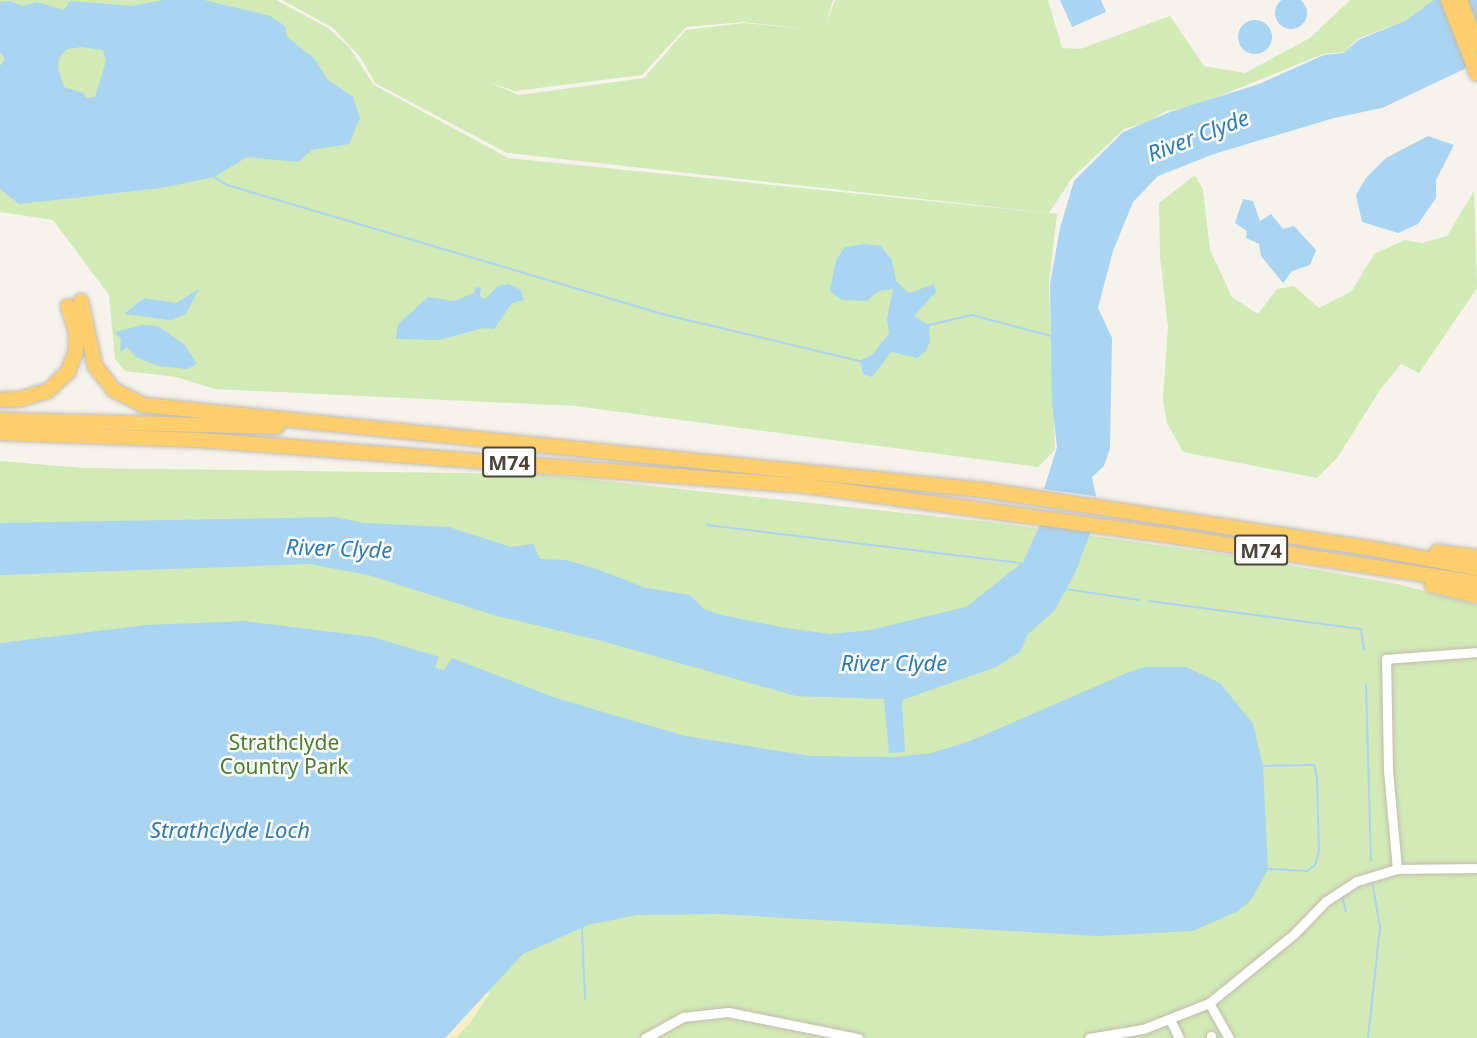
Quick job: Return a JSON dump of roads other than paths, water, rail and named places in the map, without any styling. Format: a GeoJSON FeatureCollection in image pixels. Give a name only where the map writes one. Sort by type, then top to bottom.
{"type":"FeatureCollection","features":[{"type":"Feature","properties":{"kind":"highway"},"geometry":{"type":"LineString","coordinates":[[1448,0],[1477,74]]}},
{"type":"Feature","properties":{"kind":"highway"},"geometry":{"type":"LineString","coordinates":[[1460,0],[1477,45]]}},
{"type":"Feature","properties":{"kind":"highway"},"geometry":{"type":"LineString","coordinates":[[0,400],[21,399],[48,391],[68,372],[76,351],[74,304],[95,366],[114,390],[129,400],[375,430]]}},
{"type":"Feature","properties":{"kind":"highway","name":"M74"},"geometry":{"type":"LineString","coordinates":[[0,420],[375,430],[984,490],[1369,548],[1477,568]]}},
{"type":"Feature","properties":{"kind":"highway","name":"M74"},"geometry":{"type":"LineString","coordinates":[[0,433],[200,440],[807,486],[1152,532],[1369,568],[1477,583]]}},
{"type":"Feature","properties":{"kind":"highway"},"geometry":{"type":"LineString","coordinates":[[1369,548],[1477,557]]}},
{"type":"Feature","properties":{"kind":"highway"},"geometry":{"type":"LineString","coordinates":[[1369,568],[1477,596]]}},
{"type":"Feature","properties":{"kind":"street"},"geometry":{"type":"LineString","coordinates":[[1397,869],[1388,770],[1386,659],[1477,652]]}},
{"type":"Feature","properties":{"kind":"street"},"geometry":{"type":"LineString","coordinates":[[1089,1038],[1143,1029],[1209,1003],[1294,934],[1326,901],[1357,881],[1397,869],[1477,868]]}},
{"type":"Feature","properties":{"kind":"street"},"geometry":{"type":"LineString","coordinates":[[1209,1003],[1229,1038]]}},
{"type":"Feature","properties":{"kind":"street"},"geometry":{"type":"LineString","coordinates":[[645,1038],[683,1017],[729,1012],[858,1038]]}},
{"type":"Feature","properties":{"kind":"street"},"geometry":{"type":"LineString","coordinates":[[1170,1020],[1182,1038]]}},
{"type":"Feature","properties":{"kind":"water"},"geometry":{"type":"Polygon","coordinates":[[[1291,-3],[1302,2],[1307,13],[1302,24],[1291,29],[1280,24],[1275,13],[1280,2],[1291,-3]]]}},
{"type":"Feature","properties":{"kind":"water"},"geometry":{"type":"Polygon","coordinates":[[[164,0],[204,0],[270,16],[285,26],[287,37],[314,58],[328,80],[353,97],[360,118],[349,144],[312,150],[298,162],[247,157],[214,177],[161,188],[19,204],[0,189],[0,66],[5,59],[0,52],[0,2],[9,1],[23,6],[37,2],[64,10],[70,1],[131,6],[164,0]],[[82,47],[67,49],[59,58],[58,68],[64,87],[83,93],[86,98],[95,97],[106,61],[103,50],[82,47]]]}},
{"type":"Feature","properties":{"kind":"water"},"geometry":{"type":"Polygon","coordinates":[[[1060,0],[1101,0],[1106,12],[1072,27],[1060,0]]]}},
{"type":"Feature","properties":{"kind":"water","name":"River Clyde"},"geometry":{"type":"Polygon","coordinates":[[[1433,0],[1477,0],[1477,63],[1382,108],[1334,118],[1214,154],[1158,176],[1133,202],[1113,251],[1098,308],[1112,338],[1110,448],[1104,466],[1092,477],[1096,496],[1091,531],[1075,573],[1054,611],[1028,634],[1020,652],[996,667],[902,700],[905,752],[889,753],[884,699],[796,696],[602,641],[497,616],[368,575],[310,564],[0,575],[0,523],[335,517],[364,523],[449,527],[511,547],[533,544],[540,559],[566,560],[646,588],[690,595],[704,609],[721,615],[786,628],[831,634],[870,630],[966,607],[1023,562],[1040,525],[1044,489],[1057,447],[1052,403],[1050,284],[1060,228],[1074,181],[1123,132],[1170,112],[1259,84],[1324,55],[1344,53],[1358,40],[1407,20],[1433,0]]]}},
{"type":"Feature","properties":{"kind":"water"},"geometry":{"type":"Polygon","coordinates":[[[1255,20],[1267,25],[1272,37],[1267,49],[1255,54],[1243,49],[1238,37],[1243,25],[1255,20]]]}},
{"type":"Feature","properties":{"kind":"water"},"geometry":{"type":"Polygon","coordinates":[[[1428,136],[1454,145],[1436,180],[1436,198],[1418,224],[1398,233],[1362,222],[1356,195],[1366,178],[1386,158],[1428,136]]]}},
{"type":"Feature","properties":{"kind":"water"},"geometry":{"type":"Polygon","coordinates":[[[1243,199],[1253,201],[1260,221],[1271,214],[1283,229],[1294,226],[1316,250],[1310,265],[1292,271],[1283,283],[1261,256],[1259,244],[1246,238],[1247,231],[1235,223],[1243,199]]]}},
{"type":"Feature","properties":{"kind":"water"},"geometry":{"type":"Polygon","coordinates":[[[865,244],[881,246],[892,260],[896,281],[909,293],[934,284],[936,292],[914,316],[929,325],[930,342],[925,352],[917,358],[891,352],[872,377],[863,374],[860,361],[873,354],[889,333],[887,319],[893,289],[879,291],[867,301],[842,300],[830,291],[836,260],[845,247],[865,244]]]}},
{"type":"Feature","properties":{"kind":"water"},"geometry":{"type":"Polygon","coordinates":[[[509,284],[521,290],[524,300],[512,303],[494,329],[484,328],[438,340],[396,339],[398,324],[428,297],[454,301],[474,293],[476,287],[481,288],[480,296],[485,299],[498,286],[509,284]]]}},
{"type":"Feature","properties":{"kind":"water"},"geometry":{"type":"Polygon","coordinates":[[[199,289],[186,314],[171,320],[124,314],[144,298],[176,303],[199,289]]]}},
{"type":"Feature","properties":{"kind":"water"},"geometry":{"type":"Polygon","coordinates":[[[142,325],[158,326],[171,335],[185,345],[197,364],[187,369],[158,366],[136,357],[127,347],[120,353],[121,339],[115,332],[142,325]]]}},
{"type":"Feature","properties":{"kind":"water","name":"Strathclyde Loch"},"geometry":{"type":"Polygon","coordinates":[[[245,621],[373,637],[439,657],[435,667],[439,669],[444,670],[452,658],[556,698],[685,736],[811,756],[896,757],[931,753],[970,741],[1129,672],[1145,667],[1186,667],[1220,683],[1253,724],[1263,766],[1268,869],[1251,900],[1238,911],[1193,931],[1097,936],[719,914],[637,915],[588,925],[523,954],[445,1038],[0,1038],[0,643],[146,625],[245,621]]]}},
{"type":"Feature","properties":{"kind":"waterway"},"geometry":{"type":"LineString","coordinates":[[214,177],[227,185],[662,314],[860,361]]}},
{"type":"Feature","properties":{"kind":"waterway"},"geometry":{"type":"LineString","coordinates":[[929,325],[972,315],[1051,336]]}},
{"type":"Feature","properties":{"kind":"waterway"},"geometry":{"type":"LineString","coordinates":[[707,525],[1023,563]]}},
{"type":"Feature","properties":{"kind":"waterway"},"geometry":{"type":"LineString","coordinates":[[1065,589],[1139,600]]}},
{"type":"Feature","properties":{"kind":"waterway"},"geometry":{"type":"LineString","coordinates":[[1149,601],[1361,629],[1364,650]]}},
{"type":"Feature","properties":{"kind":"waterway"},"geometry":{"type":"LineString","coordinates":[[1366,684],[1371,861]]}},
{"type":"Feature","properties":{"kind":"waterway"},"geometry":{"type":"LineString","coordinates":[[1263,766],[1314,765],[1317,777],[1319,851],[1315,865],[1307,871],[1268,869]]}},
{"type":"Feature","properties":{"kind":"waterway"},"geometry":{"type":"LineString","coordinates":[[1368,1038],[1380,927],[1372,880]]}},
{"type":"Feature","properties":{"kind":"waterway"},"geometry":{"type":"LineString","coordinates":[[1342,895],[1346,912]]}},
{"type":"Feature","properties":{"kind":"waterway"},"geometry":{"type":"LineString","coordinates":[[582,928],[585,999]]}},
{"type":"Feature","properties":{"kind":"park label","name":"Strathclyde Country Park"},"geometry":{"type":"Point","coordinates":[284,754]}}]}
